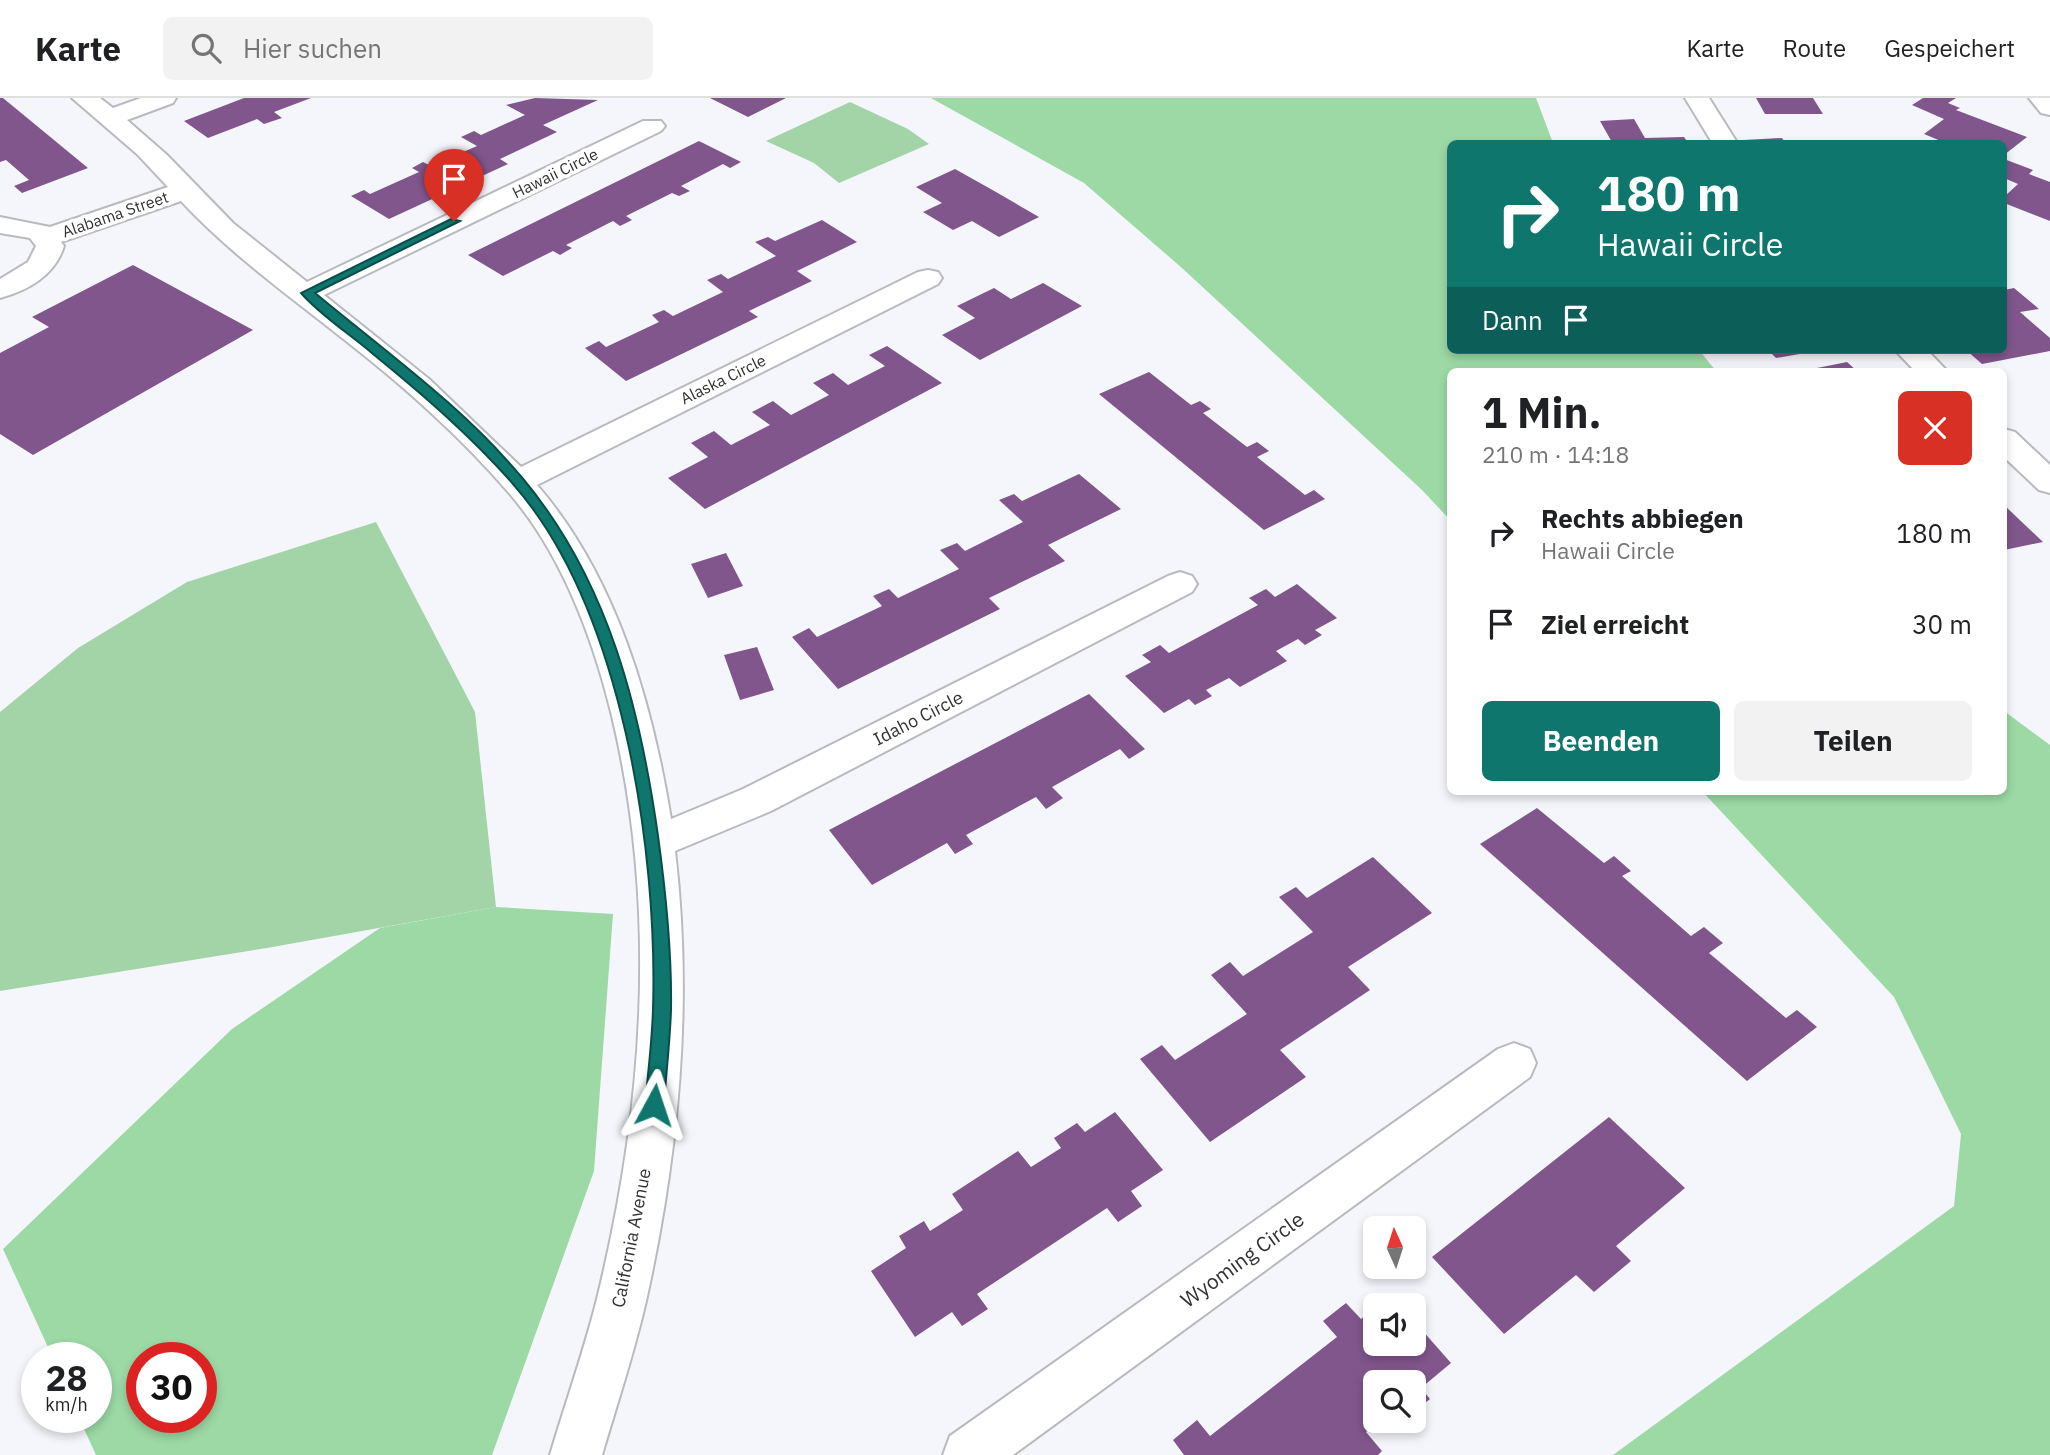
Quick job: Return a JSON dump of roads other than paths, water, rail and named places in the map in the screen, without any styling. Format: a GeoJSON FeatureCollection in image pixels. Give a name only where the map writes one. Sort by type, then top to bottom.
{"type":"FeatureCollection","features":[{"type":"Feature","properties":{"kind":"street","name":"California Avenue"},"geometry":{"type":"LineString","coordinates":[[84,98],[148,151],[183,191],[239,242],[307,293],[440,402],[518,481],[545,517],[576,569],[612,652],[639,754],[653,843],[660,910],[662,1010],[653,1129],[626,1281],[576,1455]]}},
{"type":"Feature","properties":{"kind":"street"},"geometry":{"type":"LineString","coordinates":[[109,118],[164,98]]}},
{"type":"Feature","properties":{"kind":"street"},"geometry":{"type":"LineString","coordinates":[[1697,98],[1723,140]]}},
{"type":"Feature","properties":{"kind":"street"},"geometry":{"type":"LineString","coordinates":[[2041,98],[2050,108]]}},
{"type":"Feature","properties":{"kind":"street","name":"Hawaii Circle"},"geometry":{"type":"LineString","coordinates":[[307,293],[652,126]]}},
{"type":"Feature","properties":{"kind":"street","name":"Alabama Street"},"geometry":{"type":"LineString","coordinates":[[46,238],[183,191]]}},
{"type":"Feature","properties":{"kind":"street","name":"Alabama Street"},"geometry":{"type":"LineString","coordinates":[[0,226],[27,227],[46,238],[50,246],[48,255],[30,275],[0,289]]}},
{"type":"Feature","properties":{"kind":"street","name":"Alaska Circle"},"geometry":{"type":"LineString","coordinates":[[518,481],[928,278]]}},
{"type":"Feature","properties":{"kind":"street"},"geometry":{"type":"LineString","coordinates":[[1914,354],[1929,368]]}},
{"type":"Feature","properties":{"kind":"street"},"geometry":{"type":"LineString","coordinates":[[2007,442],[2050,483]]}},
{"type":"Feature","properties":{"kind":"street","name":"Idaho Circle"},"geometry":{"type":"LineString","coordinates":[[653,843],[757,800],[1180,584]]}},
{"type":"Feature","properties":{"kind":"street","name":"Wyoming Circle"},"geometry":{"type":"LineString","coordinates":[[969,1455],[1514,1063]]}}]}
